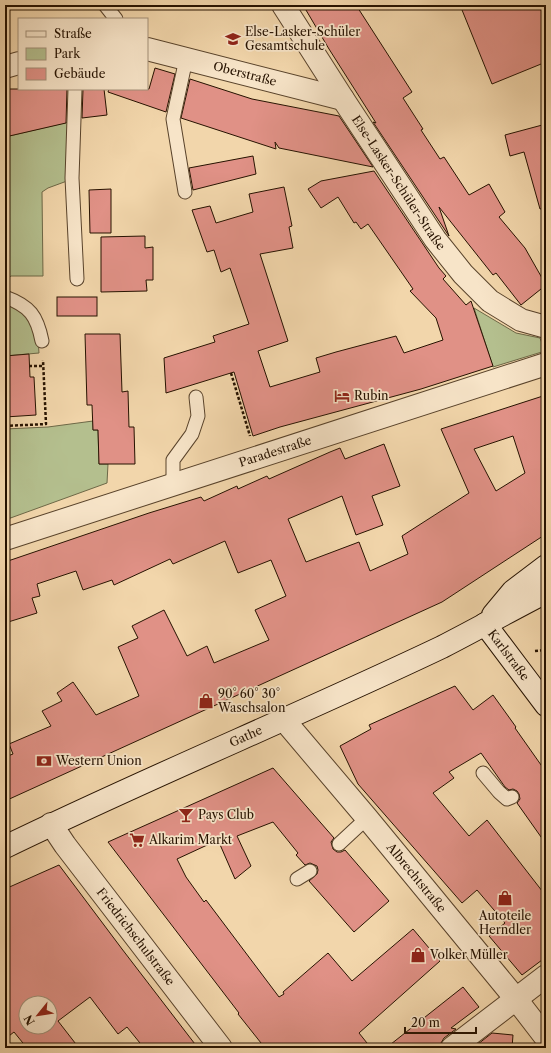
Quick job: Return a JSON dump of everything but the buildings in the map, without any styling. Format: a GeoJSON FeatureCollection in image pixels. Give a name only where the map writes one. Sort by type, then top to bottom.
{"type":"FeatureCollection","features":[{"type":"Feature","properties":{"kind":"street","name":"Else-Lasker-Schüler-Straße"},"geometry":{"type":"LineString","coordinates":[[283,5],[435,239],[463,274],[490,301],[521,320],[546,327]]}},
{"type":"Feature","properties":{"kind":"street","name":"Oberstraße"},"geometry":{"type":"LineString","coordinates":[[148,49],[343,99]]}},
{"type":"Feature","properties":{"kind":"street"},"geometry":{"type":"LineString","coordinates":[[5,67],[18,63]]}},
{"type":"Feature","properties":{"kind":"street","name":"Paradestraße"},"geometry":{"type":"LineString","coordinates":[[5,539],[546,364]]}},
{"type":"Feature","properties":{"kind":"street","name":"Gathe"},"geometry":{"type":"LineString","coordinates":[[485,624],[513,591],[546,566]]}},
{"type":"Feature","properties":{"kind":"street","name":"Gathe"},"geometry":{"type":"LineString","coordinates":[[5,847],[51,824],[284,720],[443,646],[546,592]]}},
{"type":"Feature","properties":{"kind":"street","name":"Karlstraße"},"geometry":{"type":"LineString","coordinates":[[485,624],[546,705]]}},
{"type":"Feature","properties":{"kind":"street","name":"Albrechtstraße"},"geometry":{"type":"LineString","coordinates":[[284,720],[367,818],[516,999],[546,1038]]}},
{"type":"Feature","properties":{"kind":"street","name":"Friedrichschulstraße"},"geometry":{"type":"LineString","coordinates":[[51,824],[65,845],[222,1048]]}},
{"type":"Feature","properties":{"kind":"street"},"geometry":{"type":"LineString","coordinates":[[452,1048],[546,976]]}},
{"type":"Feature","properties":{"kind":"lane"},"geometry":{"type":"LineString","coordinates":[[105,5],[115,18]]}},
{"type":"Feature","properties":{"kind":"lane"},"geometry":{"type":"LineString","coordinates":[[185,192],[174,119],[186,58]]}},
{"type":"Feature","properties":{"kind":"lane"},"geometry":{"type":"LineString","coordinates":[[75,90],[72,178],[77,279]]}},
{"type":"Feature","properties":{"kind":"lane"},"geometry":{"type":"LineString","coordinates":[[5,297],[30,310],[40,327],[42,341]]}},
{"type":"Feature","properties":{"kind":"lane"},"geometry":{"type":"LineString","coordinates":[[173,485],[173,460],[192,434],[198,416],[196,397]]}},
{"type":"Feature","properties":{"kind":"lane"},"geometry":{"type":"LineString","coordinates":[[483,773],[507,799],[512,797]]}},
{"type":"Feature","properties":{"kind":"lane"},"geometry":{"type":"LineString","coordinates":[[339,844],[367,818]]}},
{"type":"Feature","properties":{"kind":"lane"},"geometry":{"type":"LineString","coordinates":[[297,879],[310,871]]}},
{"type":"Feature","properties":{"kind":"path"},"geometry":{"type":"LineString","coordinates":[[5,426],[46,424],[42,341]]}},
{"type":"Feature","properties":{"kind":"path"},"geometry":{"type":"LineString","coordinates":[[29,366],[43,366]]}},
{"type":"Feature","properties":{"kind":"path"},"geometry":{"type":"LineString","coordinates":[[231,373],[250,436]]}},
{"type":"Feature","properties":{"kind":"green space"},"geometry":{"type":"Polygon","coordinates":[[[68,122],[67,181],[48,188],[42,192],[43,276],[11,276],[5,280],[5,137],[68,122]]]}},
{"type":"Feature","properties":{"kind":"green space"},"geometry":{"type":"Polygon","coordinates":[[[5,300],[28,310],[37,327],[39,353],[5,356],[5,300]]]}},
{"type":"Feature","properties":{"kind":"green space"},"geometry":{"type":"Polygon","coordinates":[[[474,308],[516,333],[540,338],[545,351],[493,367],[474,308]]]}},
{"type":"Feature","properties":{"kind":"green space"},"geometry":{"type":"Polygon","coordinates":[[[93,421],[93,430],[98,430],[99,464],[108,464],[107,483],[5,520],[5,429],[48,427],[93,421]]]}},
{"type":"Feature","properties":{"kind":"place","name":"Else-Lasker-Schüler Gesamtschule"},"geometry":{"type":"Point","coordinates":[233,39]}},
{"type":"Feature","properties":{"kind":"place","name":"Rubin"},"geometry":{"type":"Point","coordinates":[342,396]}},
{"type":"Feature","properties":{"kind":"place","name":"90° 60° 30° Waschsalon"},"geometry":{"type":"Point","coordinates":[206,701]}},
{"type":"Feature","properties":{"kind":"place","name":"Western Union"},"geometry":{"type":"Point","coordinates":[44,761]}},
{"type":"Feature","properties":{"kind":"place","name":"Pays Club"},"geometry":{"type":"Point","coordinates":[186,815]}},
{"type":"Feature","properties":{"kind":"place","name":"Alkarim Markt"},"geometry":{"type":"Point","coordinates":[137,840]}},
{"type":"Feature","properties":{"kind":"place","name":"Autoteile Herndler"},"geometry":{"type":"Point","coordinates":[505,898]}},
{"type":"Feature","properties":{"kind":"place","name":"Volker Müller"},"geometry":{"type":"Point","coordinates":[418,955]}}]}
